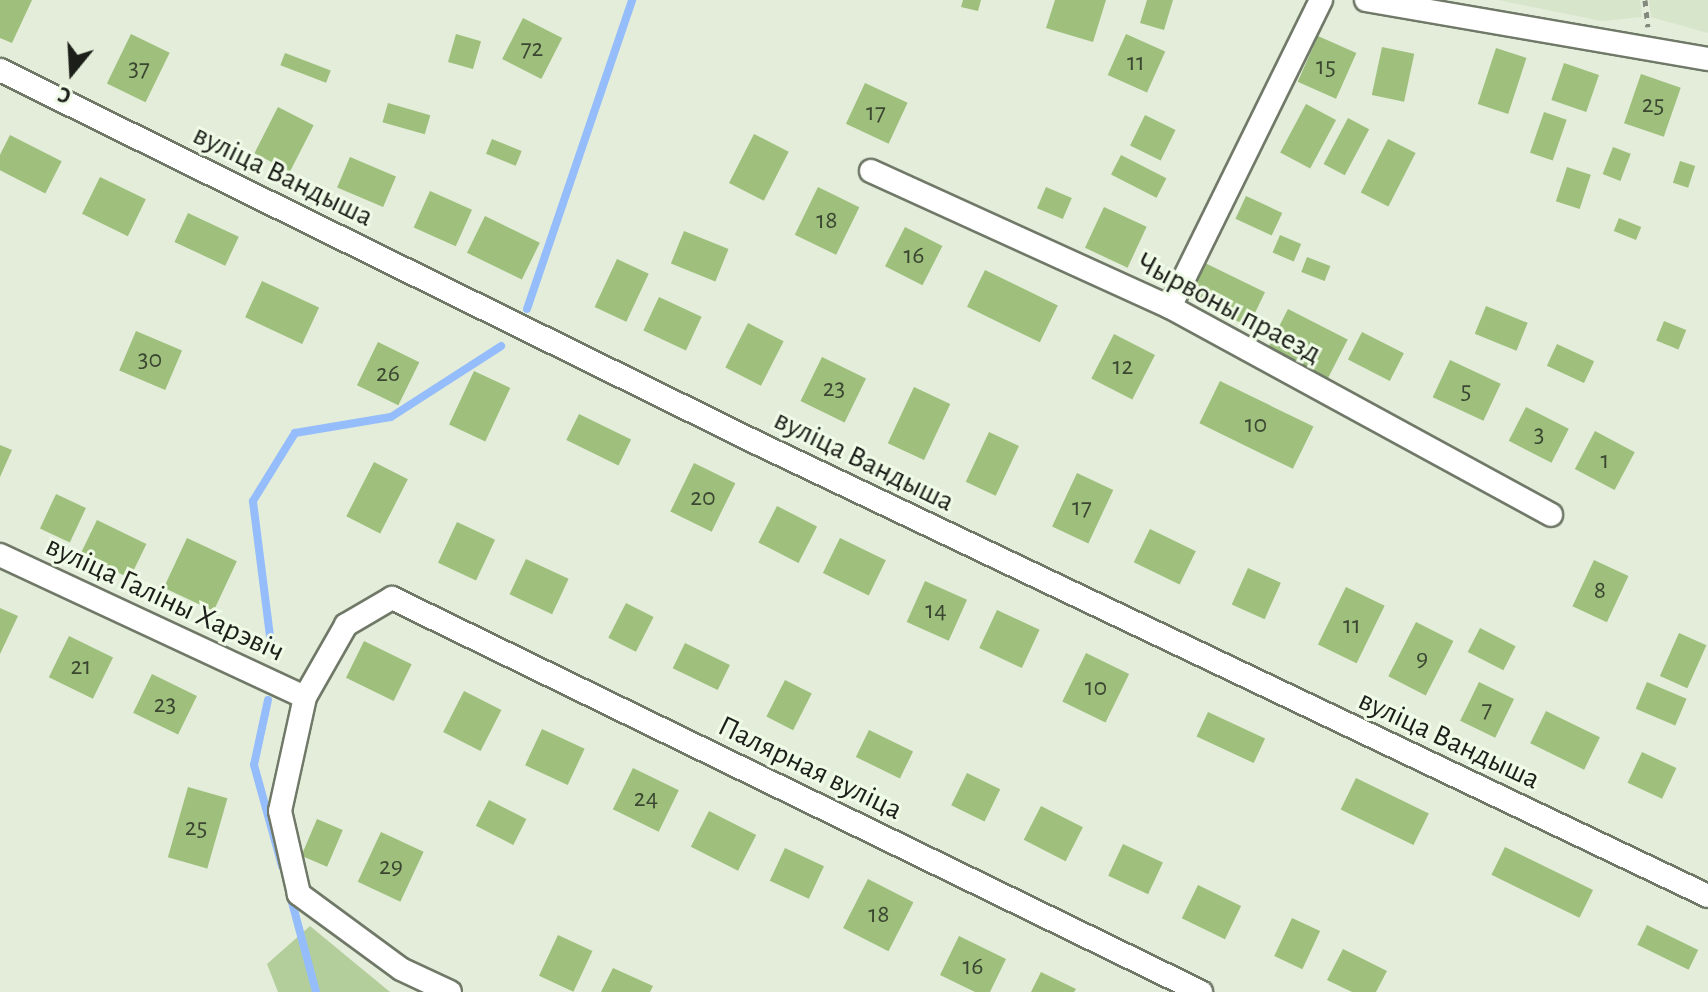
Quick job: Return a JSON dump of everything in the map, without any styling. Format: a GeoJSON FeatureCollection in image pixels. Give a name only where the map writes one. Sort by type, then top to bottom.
{"type":"FeatureCollection","features":[{"type":"Feature","properties":{"kind":"street"},"geometry":{"type":"LineString","coordinates":[[1170,307],[1321,0]]}},
{"type":"Feature","properties":{"kind":"street"},"geometry":{"type":"LineString","coordinates":[[1366,0],[1708,59]]}},
{"type":"Feature","properties":{"kind":"street","name":"вуліца Вандыша"},"geometry":{"type":"LineString","coordinates":[[0,70],[771,450],[1708,896]]}},
{"type":"Feature","properties":{"kind":"street","name":"Чырвоны праезд"},"geometry":{"type":"LineString","coordinates":[[871,171],[1170,307],[1551,515]]}},
{"type":"Feature","properties":{"kind":"street","name":"вуліца Галіны Харэвіч"},"geometry":{"type":"LineString","coordinates":[[0,555],[305,697]]}},
{"type":"Feature","properties":{"kind":"street","name":"Палярная вуліца"},"geometry":{"type":"LineString","coordinates":[[305,697],[346,625],[392,598],[1201,992]]}},
{"type":"Feature","properties":{"kind":"street"},"geometry":{"type":"LineString","coordinates":[[305,697],[280,811],[299,894],[401,969],[450,992]]}},
{"type":"Feature","properties":{"kind":"shaded area"},"geometry":{"type":"Polygon","coordinates":[[[1498,0],[1640,0],[1642,17],[1602,21],[1498,0]]]}},
{"type":"Feature","properties":{"kind":"shaded area"},"geometry":{"type":"Polygon","coordinates":[[[1649,0],[1708,0],[1708,33],[1651,17],[1649,0]]]}},
{"type":"Feature","properties":{"kind":"green space"},"geometry":{"type":"Polygon","coordinates":[[[310,926],[390,992],[278,992],[267,964],[310,926]]]}},
{"type":"Feature","properties":{"kind":"building"},"geometry":{"type":"Polygon","coordinates":[[[0,0],[32,0],[12,43],[0,38],[0,0]]]}},
{"type":"Feature","properties":{"kind":"building"},"geometry":{"type":"Polygon","coordinates":[[[963,0],[981,0],[978,11],[961,7],[963,0]]]}},
{"type":"Feature","properties":{"kind":"building"},"geometry":{"type":"Polygon","coordinates":[[[1055,0],[1106,0],[1093,42],[1046,28],[1055,0]]]}},
{"type":"Feature","properties":{"kind":"building"},"geometry":{"type":"Polygon","coordinates":[[[1147,0],[1173,0],[1164,30],[1140,23],[1147,0]]]}},
{"type":"Feature","properties":{"kind":"building"},"geometry":{"type":"Polygon","coordinates":[[[523,18],[562,38],[541,79],[502,59],[523,18]]]}},
{"type":"Feature","properties":{"kind":"building"},"geometry":{"type":"Polygon","coordinates":[[[131,34],[170,53],[146,102],[107,83],[131,34]]]}},
{"type":"Feature","properties":{"kind":"building"},"geometry":{"type":"Polygon","coordinates":[[[456,34],[481,41],[473,69],[448,62],[456,34]]]}},
{"type":"Feature","properties":{"kind":"building"},"geometry":{"type":"Polygon","coordinates":[[[1126,34],[1165,51],[1147,93],[1108,75],[1126,34]]]}},
{"type":"Feature","properties":{"kind":"building"},"geometry":{"type":"Polygon","coordinates":[[[1318,36],[1356,53],[1336,99],[1298,82],[1318,36]]]}},
{"type":"Feature","properties":{"kind":"building"},"geometry":{"type":"Polygon","coordinates":[[[1382,47],[1414,54],[1404,102],[1372,95],[1382,47]]]}},
{"type":"Feature","properties":{"kind":"building"},"geometry":{"type":"Polygon","coordinates":[[[1496,48],[1526,58],[1508,114],[1478,104],[1496,48]]]}},
{"type":"Feature","properties":{"kind":"building"},"geometry":{"type":"Polygon","coordinates":[[[285,53],[331,71],[326,83],[280,65],[285,53]]]}},
{"type":"Feature","properties":{"kind":"building"},"geometry":{"type":"Polygon","coordinates":[[[1564,63],[1599,75],[1586,112],[1551,100],[1564,63]]]}},
{"type":"Feature","properties":{"kind":"building"},"geometry":{"type":"Polygon","coordinates":[[[1641,74],[1681,88],[1664,137],[1624,123],[1641,74]]]}},
{"type":"Feature","properties":{"kind":"building"},"geometry":{"type":"Polygon","coordinates":[[[865,83],[908,103],[889,144],[846,124],[865,83]]]}},
{"type":"Feature","properties":{"kind":"building"},"geometry":{"type":"Polygon","coordinates":[[[388,103],[430,115],[425,134],[382,122],[388,103]]]}},
{"type":"Feature","properties":{"kind":"building"},"geometry":{"type":"Polygon","coordinates":[[[1306,104],[1336,120],[1310,169],[1280,153],[1306,104]]]}},
{"type":"Feature","properties":{"kind":"building"},"geometry":{"type":"Polygon","coordinates":[[[278,107],[314,125],[290,171],[254,153],[278,107]]]}},
{"type":"Feature","properties":{"kind":"building"},"geometry":{"type":"Polygon","coordinates":[[[1544,112],[1567,120],[1553,160],[1530,153],[1544,112]]]}},
{"type":"Feature","properties":{"kind":"building"},"geometry":{"type":"Polygon","coordinates":[[[1145,115],[1176,130],[1161,160],[1130,146],[1145,115]]]}},
{"type":"Feature","properties":{"kind":"building"},"geometry":{"type":"Polygon","coordinates":[[[1348,118],[1369,129],[1345,175],[1324,164],[1348,118]]]}},
{"type":"Feature","properties":{"kind":"building"},"geometry":{"type":"Polygon","coordinates":[[[754,134],[789,152],[764,201],[729,183],[754,134]]]}},
{"type":"Feature","properties":{"kind":"building"},"geometry":{"type":"Polygon","coordinates":[[[10,135],[62,161],[45,193],[0,170],[0,155],[10,135]]]}},
{"type":"Feature","properties":{"kind":"building"},"geometry":{"type":"Polygon","coordinates":[[[492,139],[522,151],[516,166],[486,154],[492,139]]]}},
{"type":"Feature","properties":{"kind":"building"},"geometry":{"type":"Polygon","coordinates":[[[1388,139],[1416,153],[1388,207],[1361,192],[1388,139]]]}},
{"type":"Feature","properties":{"kind":"building"},"geometry":{"type":"Polygon","coordinates":[[[1613,147],[1631,154],[1620,181],[1603,174],[1613,147]]]}},
{"type":"Feature","properties":{"kind":"building"},"geometry":{"type":"Polygon","coordinates":[[[1121,155],[1166,178],[1156,198],[1111,175],[1121,155]]]}},
{"type":"Feature","properties":{"kind":"building"},"geometry":{"type":"Polygon","coordinates":[[[350,157],[396,177],[383,207],[337,187],[350,157]]]}},
{"type":"Feature","properties":{"kind":"building"},"geometry":{"type":"Polygon","coordinates":[[[1680,161],[1695,166],[1688,188],[1673,183],[1680,161]]]}},
{"type":"Feature","properties":{"kind":"building"},"geometry":{"type":"Polygon","coordinates":[[[1567,167],[1591,175],[1580,209],[1556,201],[1567,167]]]}},
{"type":"Feature","properties":{"kind":"building"},"geometry":{"type":"Polygon","coordinates":[[[100,177],[146,199],[128,236],[82,214],[100,177]]]}},
{"type":"Feature","properties":{"kind":"building"},"geometry":{"type":"Polygon","coordinates":[[[818,187],[859,207],[836,255],[795,235],[818,187]]]}},
{"type":"Feature","properties":{"kind":"building"},"geometry":{"type":"Polygon","coordinates":[[[1046,187],[1072,198],[1063,219],[1037,208],[1046,187]]]}},
{"type":"Feature","properties":{"kind":"building"},"geometry":{"type":"Polygon","coordinates":[[[430,191],[472,210],[456,246],[414,228],[430,191]]]}},
{"type":"Feature","properties":{"kind":"building"},"geometry":{"type":"Polygon","coordinates":[[[1246,196],[1282,213],[1272,236],[1235,219],[1246,196]]]}},
{"type":"Feature","properties":{"kind":"building"},"geometry":{"type":"Polygon","coordinates":[[[1104,207],[1147,227],[1128,268],[1085,248],[1104,207]]]}},
{"type":"Feature","properties":{"kind":"building"},"geometry":{"type":"Polygon","coordinates":[[[188,213],[239,237],[225,266],[174,242],[188,213]]]}},
{"type":"Feature","properties":{"kind":"building"},"geometry":{"type":"Polygon","coordinates":[[[485,216],[540,243],[522,280],[467,253],[485,216]]]}},
{"type":"Feature","properties":{"kind":"building"},"geometry":{"type":"Polygon","coordinates":[[[1619,218],[1641,227],[1636,240],[1614,231],[1619,218]]]}},
{"type":"Feature","properties":{"kind":"building"},"geometry":{"type":"Polygon","coordinates":[[[905,227],[942,246],[922,285],[885,266],[905,227]]]}},
{"type":"Feature","properties":{"kind":"building"},"geometry":{"type":"Polygon","coordinates":[[[684,231],[729,249],[715,281],[671,263],[684,231]]]}},
{"type":"Feature","properties":{"kind":"building"},"geometry":{"type":"Polygon","coordinates":[[[1280,235],[1301,244],[1294,261],[1273,252],[1280,235]]]}},
{"type":"Feature","properties":{"kind":"building"},"geometry":{"type":"Polygon","coordinates":[[[1307,257],[1330,266],[1325,281],[1301,272],[1307,257]]]}},
{"type":"Feature","properties":{"kind":"building"},"geometry":{"type":"Polygon","coordinates":[[[617,259],[649,274],[626,322],[595,307],[617,259]]]}},
{"type":"Feature","properties":{"kind":"building"},"geometry":{"type":"Polygon","coordinates":[[[1203,262],[1265,292],[1248,326],[1186,296],[1203,262]]]}},
{"type":"Feature","properties":{"kind":"building"},"geometry":{"type":"Polygon","coordinates":[[[985,270],[1058,306],[1040,342],[967,307],[985,270]]]}},
{"type":"Feature","properties":{"kind":"building"},"geometry":{"type":"Polygon","coordinates":[[[262,281],[319,308],[302,344],[245,317],[262,281]]]}},
{"type":"Feature","properties":{"kind":"building"},"geometry":{"type":"Polygon","coordinates":[[[659,297],[702,317],[686,350],[643,331],[659,297]]]}},
{"type":"Feature","properties":{"kind":"building"},"geometry":{"type":"Polygon","coordinates":[[[1486,306],[1528,323],[1516,351],[1475,334],[1486,306]]]}},
{"type":"Feature","properties":{"kind":"building"},"geometry":{"type":"Polygon","coordinates":[[[1288,309],[1348,339],[1326,381],[1267,351],[1288,309]]]}},
{"type":"Feature","properties":{"kind":"building"},"geometry":{"type":"Polygon","coordinates":[[[1664,321],[1686,330],[1678,349],[1656,340],[1664,321]]]}},
{"type":"Feature","properties":{"kind":"building"},"geometry":{"type":"Polygon","coordinates":[[[748,323],[784,341],[761,386],[725,368],[748,323]]]}},
{"type":"Feature","properties":{"kind":"building"},"geometry":{"type":"Polygon","coordinates":[[[136,331],[182,351],[165,390],[119,371],[136,331]]]}},
{"type":"Feature","properties":{"kind":"building"},"geometry":{"type":"Polygon","coordinates":[[[1362,332],[1404,353],[1390,381],[1348,360],[1362,332]]]}},
{"type":"Feature","properties":{"kind":"building"},"geometry":{"type":"Polygon","coordinates":[[[1114,334],[1155,355],[1132,399],[1091,379],[1114,334]]]}},
{"type":"Feature","properties":{"kind":"building"},"geometry":{"type":"Polygon","coordinates":[[[378,342],[419,362],[398,405],[357,385],[378,342]]]}},
{"type":"Feature","properties":{"kind":"building"},"geometry":{"type":"Polygon","coordinates":[[[1557,344],[1594,361],[1584,383],[1547,366],[1557,344]]]}},
{"type":"Feature","properties":{"kind":"building"},"geometry":{"type":"Polygon","coordinates":[[[822,357],[866,378],[845,423],[801,401],[822,357]]]}},
{"type":"Feature","properties":{"kind":"building"},"geometry":{"type":"Polygon","coordinates":[[[1450,360],[1501,384],[1483,421],[1433,397],[1450,360]]]}},
{"type":"Feature","properties":{"kind":"building"},"geometry":{"type":"Polygon","coordinates":[[[474,371],[510,388],[485,441],[449,424],[474,371]]]}},
{"type":"Feature","properties":{"kind":"building"},"geometry":{"type":"Polygon","coordinates":[[[1220,381],[1313,427],[1293,469],[1199,423],[1220,381]]]}},
{"type":"Feature","properties":{"kind":"building"},"geometry":{"type":"Polygon","coordinates":[[[914,387],[950,404],[924,460],[888,443],[914,387]]]}},
{"type":"Feature","properties":{"kind":"building"},"geometry":{"type":"Polygon","coordinates":[[[1526,407],[1569,429],[1552,463],[1509,441],[1526,407]]]}},
{"type":"Feature","properties":{"kind":"building"},"geometry":{"type":"Polygon","coordinates":[[[579,414],[631,439],[618,465],[566,440],[579,414]]]}},
{"type":"Feature","properties":{"kind":"building"},"geometry":{"type":"Polygon","coordinates":[[[1595,431],[1635,452],[1615,490],[1575,469],[1595,431]]]}},
{"type":"Feature","properties":{"kind":"building"},"geometry":{"type":"Polygon","coordinates":[[[989,432],[1019,446],[996,496],[966,482],[989,432]]]}},
{"type":"Feature","properties":{"kind":"building"},"geometry":{"type":"Polygon","coordinates":[[[0,445],[12,450],[0,477],[0,445]]]}},
{"type":"Feature","properties":{"kind":"building"},"geometry":{"type":"Polygon","coordinates":[[[374,462],[408,479],[380,534],[346,516],[374,462]]]}},
{"type":"Feature","properties":{"kind":"building"},"geometry":{"type":"Polygon","coordinates":[[[694,463],[735,483],[712,532],[670,512],[694,463]]]}},
{"type":"Feature","properties":{"kind":"building"},"geometry":{"type":"Polygon","coordinates":[[[1077,473],[1113,490],[1088,543],[1052,526],[1077,473]]]}},
{"type":"Feature","properties":{"kind":"building"},"geometry":{"type":"Polygon","coordinates":[[[56,494],[86,508],[70,542],[40,528],[56,494]]]}},
{"type":"Feature","properties":{"kind":"building"},"geometry":{"type":"Polygon","coordinates":[[[777,506],[817,526],[798,563],[758,543],[777,506]]]}},
{"type":"Feature","properties":{"kind":"building"},"geometry":{"type":"Polygon","coordinates":[[[97,520],[146,544],[130,578],[80,554],[97,520]]]}},
{"type":"Feature","properties":{"kind":"building"},"geometry":{"type":"Polygon","coordinates":[[[457,522],[495,540],[476,581],[438,563],[457,522]]]}},
{"type":"Feature","properties":{"kind":"building"},"geometry":{"type":"Polygon","coordinates":[[[1150,529],[1196,551],[1180,585],[1134,562],[1150,529]]]}},
{"type":"Feature","properties":{"kind":"building"},"geometry":{"type":"Polygon","coordinates":[[[187,538],[237,561],[214,611],[164,588],[187,538]]]}},
{"type":"Feature","properties":{"kind":"building"},"geometry":{"type":"Polygon","coordinates":[[[840,538],[886,560],[869,595],[823,573],[840,538]]]}},
{"type":"Feature","properties":{"kind":"building"},"geometry":{"type":"Polygon","coordinates":[[[526,559],[569,579],[552,614],[510,594],[526,559]]]}},
{"type":"Feature","properties":{"kind":"building"},"geometry":{"type":"Polygon","coordinates":[[[1594,560],[1628,576],[1607,622],[1572,606],[1594,560]]]}},
{"type":"Feature","properties":{"kind":"building"},"geometry":{"type":"Polygon","coordinates":[[[1248,568],[1281,583],[1265,619],[1232,605],[1248,568]]]}},
{"type":"Feature","properties":{"kind":"building"},"geometry":{"type":"Polygon","coordinates":[[[925,581],[967,600],[949,641],[907,622],[925,581]]]}},
{"type":"Feature","properties":{"kind":"building"},"geometry":{"type":"Polygon","coordinates":[[[1346,587],[1385,606],[1357,663],[1318,645],[1346,587]]]}},
{"type":"Feature","properties":{"kind":"building"},"geometry":{"type":"Polygon","coordinates":[[[626,603],[654,617],[636,652],[608,638],[626,603]]]}},
{"type":"Feature","properties":{"kind":"building"},"geometry":{"type":"Polygon","coordinates":[[[0,608],[18,616],[0,654],[0,608]]]}},
{"type":"Feature","properties":{"kind":"building"},"geometry":{"type":"Polygon","coordinates":[[[997,610],[1040,630],[1022,668],[979,648],[997,610]]]}},
{"type":"Feature","properties":{"kind":"building"},"geometry":{"type":"Polygon","coordinates":[[[1416,622],[1453,641],[1426,695],[1388,676],[1416,622]]]}},
{"type":"Feature","properties":{"kind":"building"},"geometry":{"type":"Polygon","coordinates":[[[1480,628],[1516,646],[1503,670],[1468,652],[1480,628]]]}},
{"type":"Feature","properties":{"kind":"building"},"geometry":{"type":"Polygon","coordinates":[[[1679,633],[1706,645],[1687,688],[1660,676],[1679,633]]]}},
{"type":"Feature","properties":{"kind":"building"},"geometry":{"type":"Polygon","coordinates":[[[69,636],[113,657],[93,699],[49,677],[69,636]]]}},
{"type":"Feature","properties":{"kind":"building"},"geometry":{"type":"Polygon","coordinates":[[[364,641],[412,664],[394,701],[346,678],[364,641]]]}},
{"type":"Feature","properties":{"kind":"building"},"geometry":{"type":"Polygon","coordinates":[[[685,643],[730,665],[718,690],[673,668],[685,643]]]}},
{"type":"Feature","properties":{"kind":"building"},"geometry":{"type":"Polygon","coordinates":[[[1086,653],[1129,674],[1105,723],[1062,702],[1086,653]]]}},
{"type":"Feature","properties":{"kind":"building"},"geometry":{"type":"Polygon","coordinates":[[[152,674],[197,696],[178,735],[133,713],[152,674]]]}},
{"type":"Feature","properties":{"kind":"building"},"geometry":{"type":"Polygon","coordinates":[[[785,680],[812,694],[793,730],[766,717],[785,680]]]}},
{"type":"Feature","properties":{"kind":"building"},"geometry":{"type":"Polygon","coordinates":[[[1479,682],[1514,699],[1495,738],[1460,721],[1479,682]]]}},
{"type":"Feature","properties":{"kind":"building"},"geometry":{"type":"Polygon","coordinates":[[[1647,682],[1687,699],[1675,725],[1636,709],[1647,682]]]}},
{"type":"Feature","properties":{"kind":"building"},"geometry":{"type":"Polygon","coordinates":[[[464,691],[501,710],[481,751],[443,732],[464,691]]]}},
{"type":"Feature","properties":{"kind":"building"},"geometry":{"type":"Polygon","coordinates":[[[1546,711],[1600,737],[1584,770],[1530,743],[1546,711]]]}},
{"type":"Feature","properties":{"kind":"building"},"geometry":{"type":"Polygon","coordinates":[[[1208,712],[1265,739],[1254,763],[1197,736],[1208,712]]]}},
{"type":"Feature","properties":{"kind":"building"},"geometry":{"type":"Polygon","coordinates":[[[542,729],[585,749],[568,785],[525,765],[542,729]]]}},
{"type":"Feature","properties":{"kind":"building"},"geometry":{"type":"Polygon","coordinates":[[[869,730],[913,751],[900,778],[856,757],[869,730]]]}},
{"type":"Feature","properties":{"kind":"building"},"geometry":{"type":"Polygon","coordinates":[[[1642,752],[1676,768],[1662,799],[1628,783],[1642,752]]]}},
{"type":"Feature","properties":{"kind":"building"},"geometry":{"type":"Polygon","coordinates":[[[633,768],[679,790],[659,832],[613,809],[633,768]]]}},
{"type":"Feature","properties":{"kind":"building"},"geometry":{"type":"Polygon","coordinates":[[[967,773],[1000,789],[984,822],[951,805],[967,773]]]}},
{"type":"Feature","properties":{"kind":"building"},"geometry":{"type":"Polygon","coordinates":[[[1356,778],[1429,814],[1413,845],[1341,809],[1356,778]]]}},
{"type":"Feature","properties":{"kind":"building"},"geometry":{"type":"Polygon","coordinates":[[[188,787],[227,798],[207,868],[168,857],[188,787]]]}},
{"type":"Feature","properties":{"kind":"building"},"geometry":{"type":"Polygon","coordinates":[[[489,800],[526,819],[513,845],[476,826],[489,800]]]}},
{"type":"Feature","properties":{"kind":"building"},"geometry":{"type":"Polygon","coordinates":[[[1041,806],[1083,827],[1066,861],[1024,840],[1041,806]]]}},
{"type":"Feature","properties":{"kind":"building"},"geometry":{"type":"Polygon","coordinates":[[[709,811],[756,835],[738,871],[691,847],[709,811]]]}},
{"type":"Feature","properties":{"kind":"building"},"geometry":{"type":"Polygon","coordinates":[[[317,819],[343,830],[327,867],[301,856],[317,819]]]}},
{"type":"Feature","properties":{"kind":"building"},"geometry":{"type":"Polygon","coordinates":[[[381,832],[424,852],[400,902],[358,882],[381,832]]]}},
{"type":"Feature","properties":{"kind":"building"},"geometry":{"type":"Polygon","coordinates":[[[1123,844],[1163,863],[1148,894],[1108,876],[1123,844]]]}},
{"type":"Feature","properties":{"kind":"building"},"geometry":{"type":"Polygon","coordinates":[[[1505,847],[1593,890],[1579,918],[1491,875],[1505,847]]]}},
{"type":"Feature","properties":{"kind":"building"},"geometry":{"type":"Polygon","coordinates":[[[785,848],[824,866],[809,899],[770,881],[785,848]]]}},
{"type":"Feature","properties":{"kind":"building"},"geometry":{"type":"Polygon","coordinates":[[[868,879],[913,902],[888,951],[843,928],[868,879]]]}},
{"type":"Feature","properties":{"kind":"building"},"geometry":{"type":"Polygon","coordinates":[[[1198,885],[1241,906],[1225,939],[1182,918],[1198,885]]]}},
{"type":"Feature","properties":{"kind":"building"},"geometry":{"type":"Polygon","coordinates":[[[1292,918],[1320,931],[1302,969],[1274,956],[1292,918]]]}},
{"type":"Feature","properties":{"kind":"building"},"geometry":{"type":"Polygon","coordinates":[[[1647,925],[1698,950],[1689,970],[1637,945],[1647,925]]]}},
{"type":"Feature","properties":{"kind":"building"},"geometry":{"type":"Polygon","coordinates":[[[558,935],[592,951],[573,992],[539,976],[558,935]]]}},
{"type":"Feature","properties":{"kind":"building"},"geometry":{"type":"Polygon","coordinates":[[[959,936],[1006,959],[990,992],[975,992],[940,975],[959,936]]]}},
{"type":"Feature","properties":{"kind":"building"},"geometry":{"type":"Polygon","coordinates":[[[1343,949],[1387,971],[1376,992],[1352,992],[1327,980],[1343,949]]]}},
{"type":"Feature","properties":{"kind":"building"},"geometry":{"type":"Polygon","coordinates":[[[613,968],[653,986],[650,992],[601,992],[613,968]]]}},
{"type":"Feature","properties":{"kind":"building"},"geometry":{"type":"Polygon","coordinates":[[[1041,972],[1076,989],[1074,992],[1031,992],[1041,972]]]}},
{"type":"Feature","properties":{"kind":"waterway"},"geometry":{"type":"LineString","coordinates":[[527,309],[632,0]]}},
{"type":"Feature","properties":{"kind":"waterway"},"geometry":{"type":"LineString","coordinates":[[272,652],[253,501],[295,433],[391,417],[501,346]]}},
{"type":"Feature","properties":{"kind":"waterway"},"geometry":{"type":"LineString","coordinates":[[268,700],[254,765],[282,866]]}},
{"type":"Feature","properties":{"kind":"waterway"},"geometry":{"type":"LineString","coordinates":[[289,891],[316,992]]}}]}
